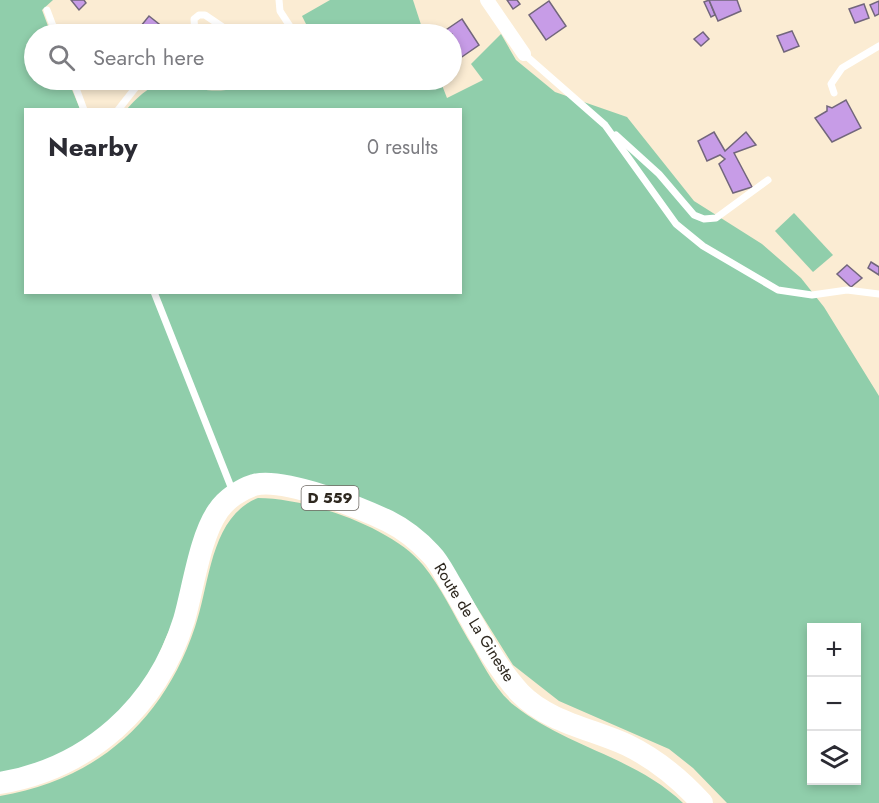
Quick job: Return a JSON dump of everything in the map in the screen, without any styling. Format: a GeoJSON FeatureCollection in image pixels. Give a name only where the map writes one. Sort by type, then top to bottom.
{"type":"FeatureCollection","features":[{"type":"Feature","properties":{"kind":"main road","name":"Route de La Gineste"},"geometry":{"type":"LineString","coordinates":[[0,783],[28,778],[71,761],[103,740],[132,715],[160,675],[173,649],[203,548],[218,511],[234,495],[256,484],[280,484],[322,495],[388,521],[408,533],[434,556],[505,674],[522,694],[548,713],[627,746],[653,760],[702,803]]}},
{"type":"Feature","properties":{"kind":"street"},"geometry":{"type":"LineString","coordinates":[[488,0],[524,54]]}},
{"type":"Feature","properties":{"kind":"lane"},"geometry":{"type":"LineString","coordinates":[[279,0],[280,11],[288,24]]}},
{"type":"Feature","properties":{"kind":"lane"},"geometry":{"type":"LineString","coordinates":[[47,10],[52,24]]}},
{"type":"Feature","properties":{"kind":"lane"},"geometry":{"type":"LineString","coordinates":[[194,24],[194,19],[199,15],[205,15],[218,24]]}},
{"type":"Feature","properties":{"kind":"lane"},"geometry":{"type":"LineString","coordinates":[[834,93],[831,84],[842,68],[879,46]]}},
{"type":"Feature","properties":{"kind":"lane"},"geometry":{"type":"LineString","coordinates":[[524,54],[659,174],[694,215],[704,219],[716,218],[768,180]]}},
{"type":"Feature","properties":{"kind":"lane"},"geometry":{"type":"LineString","coordinates":[[77,90],[83,108]]}},
{"type":"Feature","properties":{"kind":"lane"},"geometry":{"type":"LineString","coordinates":[[120,108],[134,90]]}},
{"type":"Feature","properties":{"kind":"lane"},"geometry":{"type":"LineString","coordinates":[[605,125],[676,224],[703,246],[778,290],[812,296],[847,290],[879,294]]}},
{"type":"Feature","properties":{"kind":"lane"},"geometry":{"type":"LineString","coordinates":[[155,294],[234,495]]}},
{"type":"Feature","properties":{"kind":"green space"},"geometry":{"type":"Polygon","coordinates":[[[0,0],[53,0],[42,10],[47,24],[24,24],[24,90],[72,90],[80,108],[24,108],[24,294],[462,294],[462,108],[128,108],[148,90],[444,90],[447,98],[483,80],[471,64],[501,34],[516,60],[555,92],[627,117],[694,201],[762,244],[801,278],[824,307],[879,396],[879,803],[727,803],[693,768],[669,749],[559,701],[513,665],[441,550],[414,525],[233,483],[152,670],[125,708],[97,732],[47,762],[0,773],[0,0]]]}},
{"type":"Feature","properties":{"kind":"green space"},"geometry":{"type":"Polygon","coordinates":[[[330,0],[413,0],[421,24],[306,24],[302,16],[330,0]]]}},
{"type":"Feature","properties":{"kind":"green space"},"geometry":{"type":"Polygon","coordinates":[[[794,213],[833,255],[813,272],[775,231],[794,213]]]}},
{"type":"Feature","properties":{"kind":"green space"},"geometry":{"type":"Polygon","coordinates":[[[258,498],[278,499],[324,509],[391,538],[409,551],[436,582],[489,675],[515,706],[556,732],[644,774],[683,803],[0,803],[0,796],[35,788],[67,776],[96,760],[122,740],[145,717],[165,690],[182,660],[195,627],[221,536],[230,520],[242,507],[258,498]]]}},
{"type":"Feature","properties":{"kind":"building"},"geometry":{"type":"Polygon","coordinates":[[[71,0],[84,0],[86,3],[79,10],[71,0]]]}},
{"type":"Feature","properties":{"kind":"building"},"geometry":{"type":"Polygon","coordinates":[[[507,0],[517,0],[520,4],[513,9],[507,0]]]}},
{"type":"Feature","properties":{"kind":"building"},"geometry":{"type":"Polygon","coordinates":[[[709,0],[715,15],[711,17],[704,2],[709,0]]]}},
{"type":"Feature","properties":{"kind":"building"},"geometry":{"type":"Polygon","coordinates":[[[709,0],[737,0],[741,11],[718,21],[709,0]]]}},
{"type":"Feature","properties":{"kind":"building"},"geometry":{"type":"Polygon","coordinates":[[[549,1],[566,26],[546,40],[529,15],[549,1]]]}},
{"type":"Feature","properties":{"kind":"building"},"geometry":{"type":"Polygon","coordinates":[[[879,1],[879,14],[875,16],[870,5],[879,1]]]}},
{"type":"Feature","properties":{"kind":"building"},"geometry":{"type":"Polygon","coordinates":[[[864,4],[869,18],[855,23],[849,9],[864,4]]]}},
{"type":"Feature","properties":{"kind":"building"},"geometry":{"type":"Polygon","coordinates":[[[149,16],[159,24],[142,24],[149,16]]]}},
{"type":"Feature","properties":{"kind":"building"},"geometry":{"type":"Polygon","coordinates":[[[462,19],[479,45],[462,57],[462,24],[455,24],[462,19]]]}},
{"type":"Feature","properties":{"kind":"building"},"geometry":{"type":"Polygon","coordinates":[[[792,31],[799,46],[784,52],[777,36],[792,31]]]}},
{"type":"Feature","properties":{"kind":"building"},"geometry":{"type":"Polygon","coordinates":[[[703,32],[709,39],[701,46],[694,39],[703,32]]]}},
{"type":"Feature","properties":{"kind":"building"},"geometry":{"type":"Polygon","coordinates":[[[846,100],[861,128],[832,142],[815,118],[827,111],[827,106],[832,108],[846,100]]]}},
{"type":"Feature","properties":{"kind":"building"},"geometry":{"type":"Polygon","coordinates":[[[714,132],[725,151],[746,132],[756,145],[734,153],[752,187],[733,193],[719,164],[725,159],[720,155],[707,161],[698,141],[714,132]]]}},
{"type":"Feature","properties":{"kind":"building"},"geometry":{"type":"Polygon","coordinates":[[[871,262],[879,267],[879,275],[868,268],[871,262]]]}},
{"type":"Feature","properties":{"kind":"building"},"geometry":{"type":"Polygon","coordinates":[[[847,265],[862,278],[851,287],[837,274],[847,265]]]}}]}
